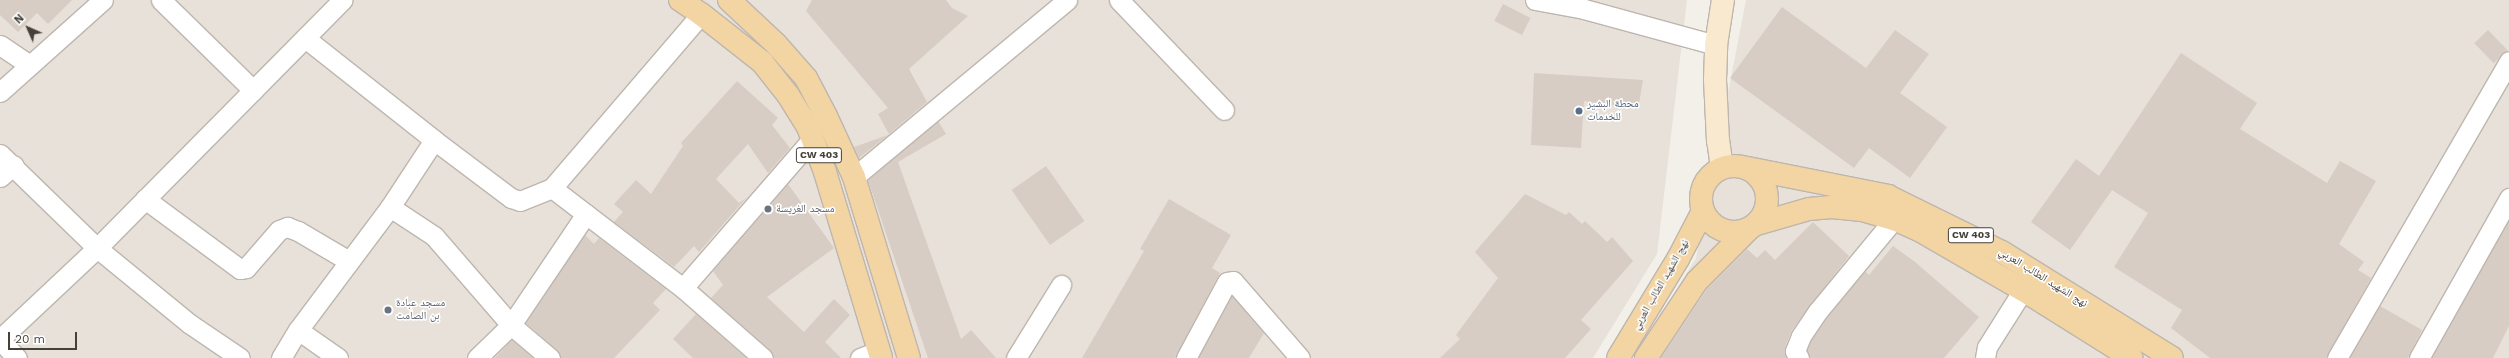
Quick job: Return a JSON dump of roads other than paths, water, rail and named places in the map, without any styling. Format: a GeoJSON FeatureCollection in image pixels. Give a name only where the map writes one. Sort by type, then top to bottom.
{"type":"FeatureCollection","features":[{"type":"Feature","properties":{"kind":"main road","name":"CW 403"},"geometry":{"type":"LineString","coordinates":[[680,0],[702,14],[762,62],[788,95],[812,139],[825,172],[873,356]]}},
{"type":"Feature","properties":{"kind":"main road","name":"CW 403"},"geometry":{"type":"LineString","coordinates":[[729,0],[776,44],[806,78],[854,177],[909,358]]}},
{"type":"Feature","properties":{"kind":"main road"},"geometry":{"type":"LineString","coordinates":[[1722,168],[1716,114],[1716,45],[1723,0]]}},
{"type":"Feature","properties":{"kind":"main road"},"geometry":{"type":"LineString","coordinates":[[1734,166],[1747,168],[1756,174],[1767,193],[1764,215],[1753,227],[1726,232],[1716,228],[1703,211],[1701,196],[1706,181],[1722,168],[1734,166]]}},
{"type":"Feature","properties":{"kind":"main road","name":"نهج الشهيد الطالب العربي"},"geometry":{"type":"LineString","coordinates":[[1747,168],[1888,196],[2002,252],[2172,358]]}},
{"type":"Feature","properties":{"kind":"main road","name":"نهج الشهيد الطالب العربي"},"geometry":{"type":"LineString","coordinates":[[1646,358],[1696,281],[1753,227],[1809,209],[1832,207],[1862,210],[1894,219],[1919,230],[2023,290],[2132,358]]}},
{"type":"Feature","properties":{"kind":"main road","name":"نهج الشهيد الطالب العربي"},"geometry":{"type":"LineString","coordinates":[[1618,358],[1678,259],[1703,211]]}},
{"type":"Feature","properties":{"kind":"street"},"geometry":{"type":"LineString","coordinates":[[0,92],[103,0]]}},
{"type":"Feature","properties":{"kind":"street"},"geometry":{"type":"LineString","coordinates":[[161,0],[254,90]]}},
{"type":"Feature","properties":{"kind":"street"},"geometry":{"type":"LineString","coordinates":[[17,358],[0,339],[97,248],[342,0]]}},
{"type":"Feature","properties":{"kind":"street"},"geometry":{"type":"LineString","coordinates":[[854,177],[1067,0]]}},
{"type":"Feature","properties":{"kind":"street"},"geometry":{"type":"LineString","coordinates":[[1119,0],[1224,110]]}},
{"type":"Feature","properties":{"kind":"street"},"geometry":{"type":"LineString","coordinates":[[1535,0],[1598,12],[1716,45]]}},
{"type":"Feature","properties":{"kind":"street"},"geometry":{"type":"LineString","coordinates":[[305,38],[510,198],[520,201],[552,188],[702,14]]}},
{"type":"Feature","properties":{"kind":"street"},"geometry":{"type":"LineString","coordinates":[[0,45],[30,65]]}},
{"type":"Feature","properties":{"kind":"street"},"geometry":{"type":"LineString","coordinates":[[2337,358],[2509,61]]}},
{"type":"Feature","properties":{"kind":"street"},"geometry":{"type":"LineString","coordinates":[[683,288],[812,139]]}},
{"type":"Feature","properties":{"kind":"street"},"geometry":{"type":"LineString","coordinates":[[281,358],[298,330],[390,207],[434,140]]}},
{"type":"Feature","properties":{"kind":"street"},"geometry":{"type":"LineString","coordinates":[[5,165],[97,248],[190,324],[240,358]]}},
{"type":"Feature","properties":{"kind":"street"},"geometry":{"type":"LineString","coordinates":[[552,188],[683,288],[763,358]]}},
{"type":"Feature","properties":{"kind":"street"},"geometry":{"type":"LineString","coordinates":[[2419,358],[2509,198]]}},
{"type":"Feature","properties":{"kind":"street"},"geometry":{"type":"LineString","coordinates":[[145,199],[240,269],[246,268],[279,230],[288,227],[298,231],[349,261]]}},
{"type":"Feature","properties":{"kind":"street"},"geometry":{"type":"LineString","coordinates":[[390,207],[434,236],[511,325],[550,358]]}},
{"type":"Feature","properties":{"kind":"street"},"geometry":{"type":"LineString","coordinates":[[477,358],[511,325],[586,214]]}},
{"type":"Feature","properties":{"kind":"street"},"geometry":{"type":"LineString","coordinates":[[1799,358],[1795,351],[1801,336],[1818,311],[1894,219]]}},
{"type":"Feature","properties":{"kind":"street"},"geometry":{"type":"LineString","coordinates":[[1186,358],[1227,282],[1233,281],[1300,358]]}},
{"type":"Feature","properties":{"kind":"street"},"geometry":{"type":"LineString","coordinates":[[1016,358],[1061,285]]}},
{"type":"Feature","properties":{"kind":"street"},"geometry":{"type":"LineString","coordinates":[[1985,358],[1987,347],[2023,290]]}},
{"type":"Feature","properties":{"kind":"street"},"geometry":{"type":"LineString","coordinates":[[298,330],[338,358]]}},
{"type":"Feature","properties":{"kind":"place","name":"محطة البشير للخدمات"},"geometry":{"type":"Point","coordinates":[1579,111]}},
{"type":"Feature","properties":{"kind":"place","name":"مسجد الغريسة"},"geometry":{"type":"Point","coordinates":[768,209]}},
{"type":"Feature","properties":{"kind":"place","name":"مسجد عبادة بن الصامت"},"geometry":{"type":"Point","coordinates":[388,310]}}]}
